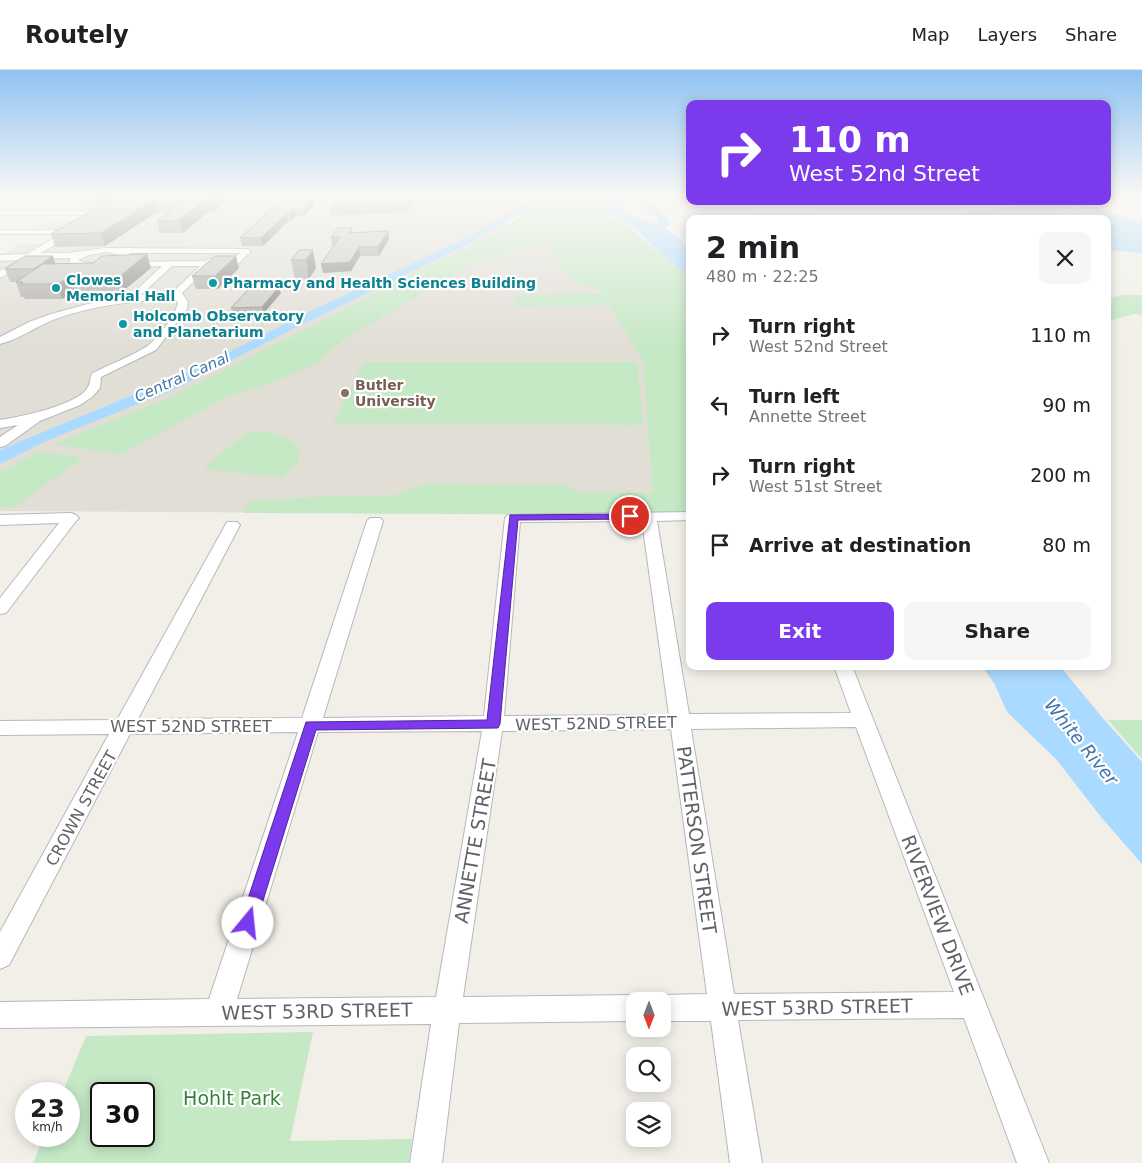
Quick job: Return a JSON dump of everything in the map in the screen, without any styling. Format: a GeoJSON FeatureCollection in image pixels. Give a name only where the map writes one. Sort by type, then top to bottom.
{"type":"FeatureCollection","features":[{"type":"Feature","properties":{"kind":"street"},"geometry":{"type":"LineString","coordinates":[[0,274],[46,246]]}},
{"type":"Feature","properties":{"kind":"street"},"geometry":{"type":"LineString","coordinates":[[0,258],[28,257],[68,256],[111,250],[247,251],[236,263],[207,264],[82,264],[65,259],[28,257]]}},
{"type":"Feature","properties":{"kind":"street"},"geometry":{"type":"LineString","coordinates":[[99,264],[116,262],[127,255],[123,251],[111,250]]}},
{"type":"Feature","properties":{"kind":"street"},"geometry":{"type":"LineString","coordinates":[[176,296],[177,292],[221,251]]}},
{"type":"Feature","properties":{"kind":"street"},"geometry":{"type":"LineString","coordinates":[[74,261],[74,258],[83,254]]}},
{"type":"Feature","properties":{"kind":"street"},"geometry":{"type":"LineString","coordinates":[[131,300],[169,264]]}},
{"type":"Feature","properties":{"kind":"street"},"geometry":{"type":"LineString","coordinates":[[0,340],[29,325],[54,316],[131,300],[176,296],[183,302],[181,311],[152,348],[97,375],[93,389],[79,400],[36,418],[0,443]]}},
{"type":"Feature","properties":{"kind":"street"},"geometry":{"type":"LineString","coordinates":[[0,424],[36,418]]}},
{"type":"Feature","properties":{"kind":"street"},"geometry":{"type":"LineString","coordinates":[[649,516],[686,516]]}},
{"type":"Feature","properties":{"kind":"street","name":"ANNETTE STREET"},"geometry":{"type":"LineString","coordinates":[[426,1163],[447,1010],[494,724],[513,518],[649,516]]}},
{"type":"Feature","properties":{"kind":"street","name":"PATTERSON STREET"},"geometry":{"type":"LineString","coordinates":[[649,516],[746,1163]]}},
{"type":"Feature","properties":{"kind":"street"},"geometry":{"type":"LineString","coordinates":[[0,520],[71,518],[0,609]]}},
{"type":"Feature","properties":{"kind":"street"},"geometry":{"type":"LineString","coordinates":[[219,1012],[375,521]]}},
{"type":"Feature","properties":{"kind":"street","name":"CROWN STREET"},"geometry":{"type":"LineString","coordinates":[[0,957],[232,525]]}},
{"type":"Feature","properties":{"kind":"street","name":"RIVERVIEW DRIVE"},"geometry":{"type":"LineString","coordinates":[[844,670],[1033,1163]]}},
{"type":"Feature","properties":{"kind":"street","name":"WEST 52ND STREET"},"geometry":{"type":"LineString","coordinates":[[0,728],[863,720]]}},
{"type":"Feature","properties":{"kind":"street","name":"WEST 53RD STREET"},"geometry":{"type":"LineString","coordinates":[[671,1008],[972,1005]]}},
{"type":"Feature","properties":{"kind":"street","name":"WEST 53RD STREET"},"geometry":{"type":"LineString","coordinates":[[0,1014],[626,1008]]}},
{"type":"Feature","properties":{"kind":"shaded area","name":"Butler University"},"geometry":{"type":"Polygon","coordinates":[[[16,246],[653,246],[661,250],[686,250],[686,515],[0,511],[0,275],[5,271],[0,271],[0,256],[16,246]]]}},
{"type":"Feature","properties":{"kind":"green space"},"geometry":{"type":"Polygon","coordinates":[[[471,246],[530,246],[512,251],[501,259],[476,262],[342,340],[319,362],[276,381],[226,397],[120,455],[54,444],[172,397],[471,246]]]}},
{"type":"Feature","properties":{"kind":"green space"},"geometry":{"type":"Polygon","coordinates":[[[542,246],[652,246],[686,274],[686,515],[243,513],[249,501],[350,495],[391,496],[426,484],[565,485],[579,492],[653,493],[643,360],[609,305],[516,307],[516,295],[605,294],[598,289],[573,280],[549,247],[542,246]]]}},
{"type":"Feature","properties":{"kind":"green space"},"geometry":{"type":"Polygon","coordinates":[[[1142,295],[1142,315],[1135,314],[1111,320],[1111,297],[1142,295]]]}},
{"type":"Feature","properties":{"kind":"green space"},"geometry":{"type":"Polygon","coordinates":[[[364,362],[637,362],[643,425],[333,424],[364,362]]]}},
{"type":"Feature","properties":{"kind":"green space"},"geometry":{"type":"Polygon","coordinates":[[[248,432],[271,433],[285,437],[300,452],[297,464],[283,477],[207,470],[206,466],[248,432]]]}},
{"type":"Feature","properties":{"kind":"green space"},"geometry":{"type":"Polygon","coordinates":[[[40,451],[83,458],[13,508],[0,506],[0,473],[40,451]]]}},
{"type":"Feature","properties":{"kind":"green space"},"geometry":{"type":"Polygon","coordinates":[[[1108,720],[1142,720],[1142,759],[1108,720]]]}},
{"type":"Feature","properties":{"kind":"green space","name":"Hohlt Park"},"geometry":{"type":"Polygon","coordinates":[[[313,1032],[290,1141],[412,1139],[409,1163],[33,1163],[40,1147],[80,1147],[80,1082],[67,1082],[86,1036],[313,1032]]]}},
{"type":"Feature","properties":{"kind":"water","name":"Central Canal"},"geometry":{"type":"Polygon","coordinates":[[[449,246],[465,246],[299,326],[173,390],[46,441],[0,464],[0,450],[200,367],[302,315],[449,246]]]}},
{"type":"Feature","properties":{"kind":"water"},"geometry":{"type":"Polygon","coordinates":[[[654,246],[686,246],[686,272],[654,246]]]}},
{"type":"Feature","properties":{"kind":"water"},"geometry":{"type":"Polygon","coordinates":[[[1111,246],[1142,246],[1142,253],[1111,250],[1111,246]]]}},
{"type":"Feature","properties":{"kind":"water","name":"White River"},"geometry":{"type":"Polygon","coordinates":[[[985,670],[1063,670],[1142,762],[1142,864],[1101,817],[1056,759],[1007,712],[994,683],[985,670]]]}},
{"type":"Feature","properties":{"kind":"building"},"geometry":{"type":"Polygon","coordinates":[[[334,246],[379,246],[359,247],[350,262],[321,264],[334,246]]]}},
{"type":"Feature","properties":{"kind":"building"},"geometry":{"type":"Polygon","coordinates":[[[299,250],[313,250],[306,260],[291,260],[299,250]]]}},
{"type":"Feature","properties":{"kind":"building"},"geometry":{"type":"Polygon","coordinates":[[[147,254],[119,277],[71,277],[57,284],[20,284],[23,282],[16,282],[43,264],[93,263],[102,256],[147,254]]]}},
{"type":"Feature","properties":{"kind":"building"},"geometry":{"type":"Polygon","coordinates":[[[25,256],[53,256],[34,269],[5,269],[25,256]]]}},
{"type":"Feature","properties":{"kind":"building"},"geometry":{"type":"Polygon","coordinates":[[[215,256],[236,256],[215,276],[192,276],[215,256]]]}},
{"type":"Feature","properties":{"kind":"building"},"geometry":{"type":"Polygon","coordinates":[[[251,287],[279,287],[262,307],[231,308],[251,287]]]}},
{"type":"Feature","properties":{"kind":"place","name":"Pharmacy and Health Sciences Building"},"geometry":{"type":"Point","coordinates":[213,283]}},
{"type":"Feature","properties":{"kind":"place","name":"Clowes Memorial Hall"},"geometry":{"type":"Point","coordinates":[56,288]}},
{"type":"Feature","properties":{"kind":"place","name":"Holcomb Observatory and Planetarium"},"geometry":{"type":"Point","coordinates":[123,324]}},
{"type":"Feature","properties":{"kind":"place","name":"Butler University"},"geometry":{"type":"Point","coordinates":[345,393]}},
{"type":"Feature","properties":{"kind":"route"},"geometry":{"type":"LineString","coordinates":[[248,923],[311,725],[494,724],[513,518],[630,516]]}}]}
